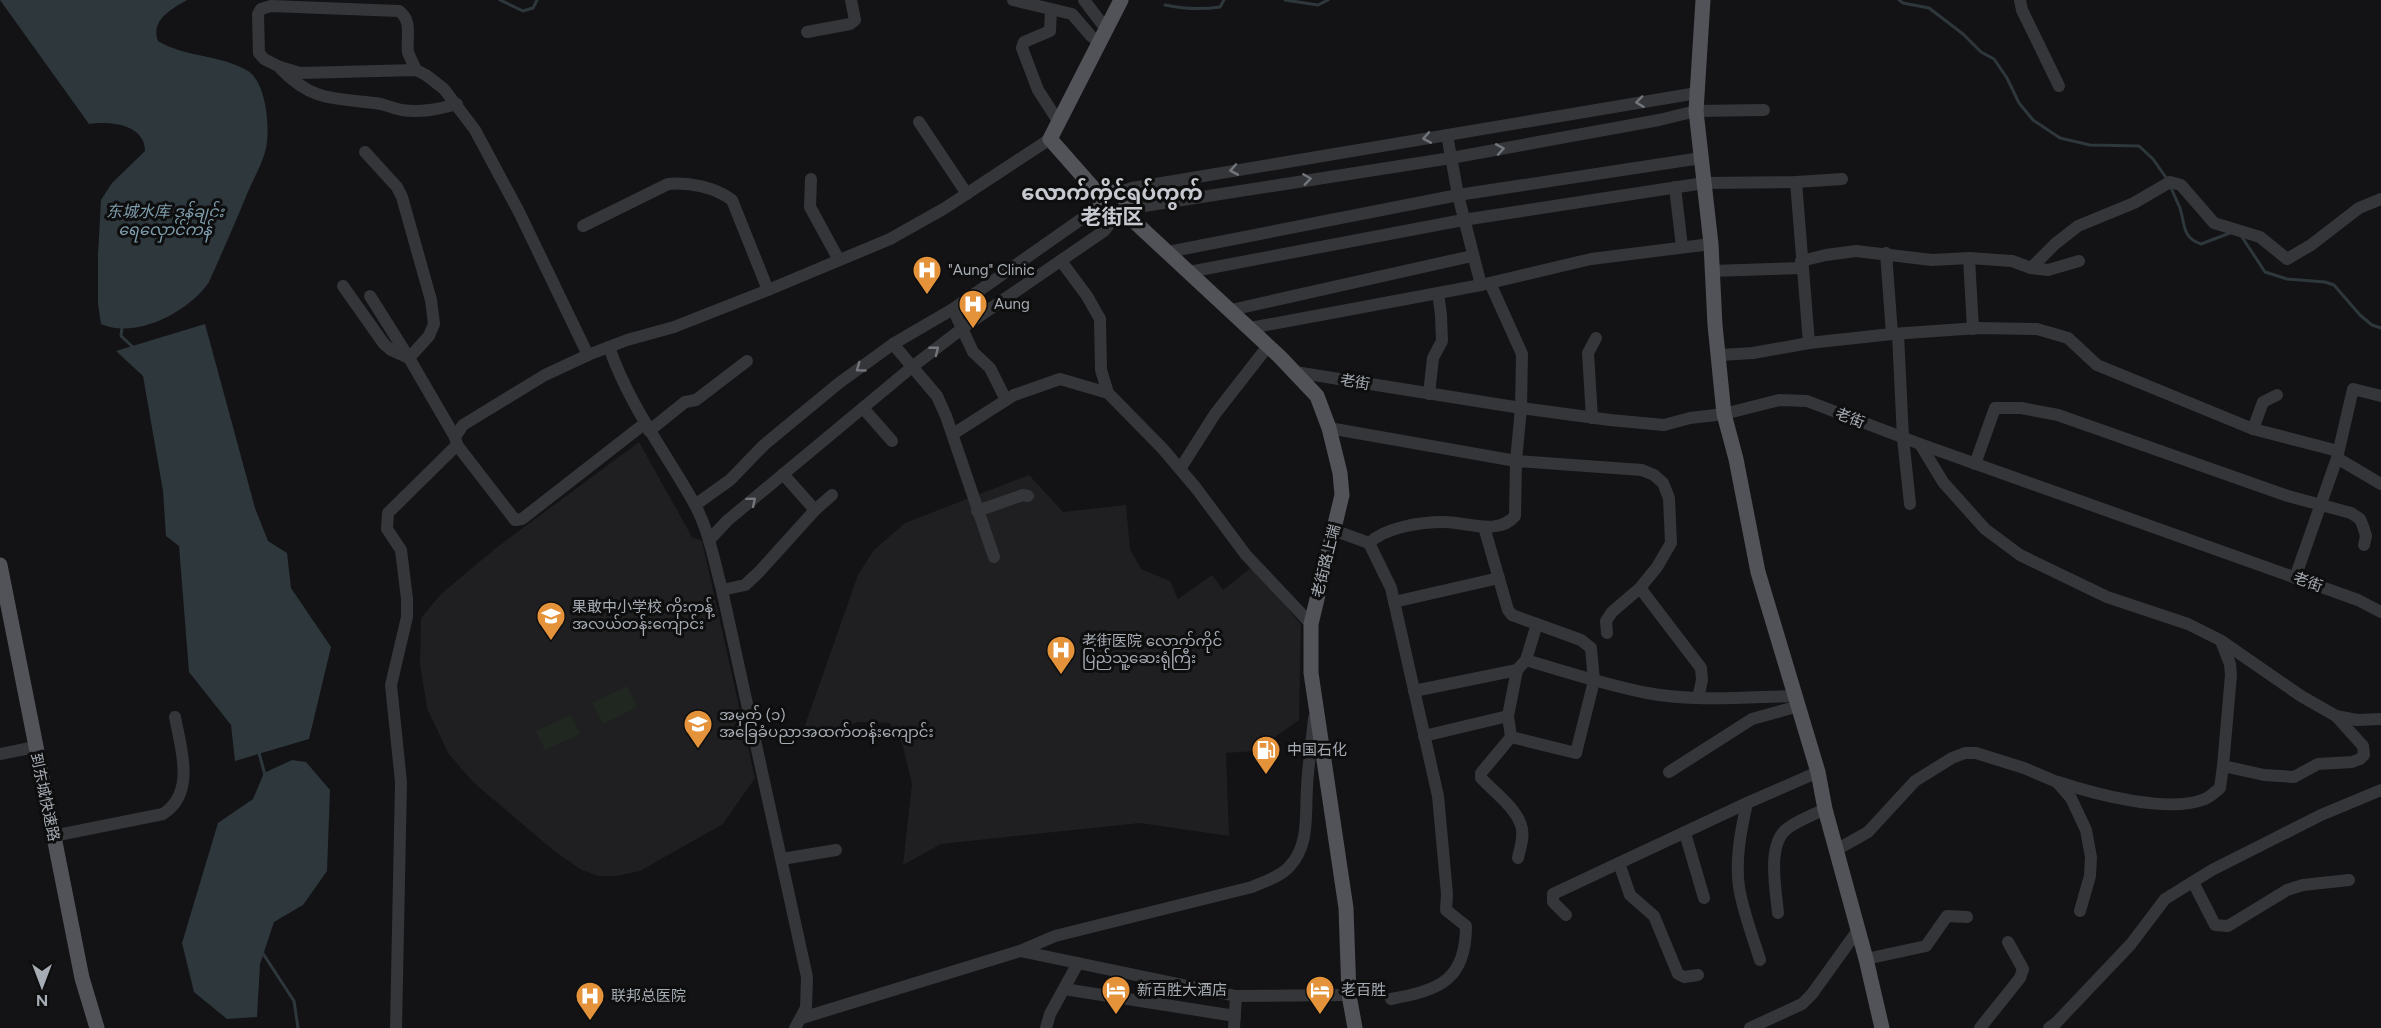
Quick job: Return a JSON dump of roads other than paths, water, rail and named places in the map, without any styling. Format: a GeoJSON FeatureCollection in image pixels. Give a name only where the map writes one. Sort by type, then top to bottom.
{"type":"FeatureCollection","features":[{"type":"Feature","properties":{"kind":"main road"},"geometry":{"type":"LineString","coordinates":[[1101,202],[1109,192],[1118,193],[1125,200],[1121,213],[1103,213],[1101,202],[1050,139],[1121,0]]}},
{"type":"Feature","properties":{"kind":"main road"},"geometry":{"type":"LineString","coordinates":[[1703,0],[1696,111],[1724,414],[1758,572],[1818,772],[1825,809],[1866,959],[1882,1028]]}},
{"type":"Feature","properties":{"kind":"main road","name":"老街路上端"},"geometry":{"type":"LineString","coordinates":[[1121,213],[1168,252],[1295,372],[1317,396],[1329,428],[1340,473],[1342,495],[1311,624],[1311,673],[1346,908],[1349,994],[1354,1028]]}},
{"type":"Feature","properties":{"kind":"main road","name":"到东城快速路"},"geometry":{"type":"LineString","coordinates":[[0,565],[34,747],[82,978],[97,1028]]}},
{"type":"Feature","properties":{"kind":"street"},"geometry":{"type":"LineString","coordinates":[[807,32],[850,24],[855,20],[851,0]]}},
{"type":"Feature","properties":{"kind":"street"},"geometry":{"type":"LineString","coordinates":[[1013,0],[1072,14],[1091,36],[1103,36],[1083,0]]}},
{"type":"Feature","properties":{"kind":"street"},"geometry":{"type":"LineString","coordinates":[[2020,0],[2022,10],[2060,86]]}},
{"type":"Feature","properties":{"kind":"street"},"geometry":{"type":"LineString","coordinates":[[416,70],[408,54],[405,15],[399,11],[272,6],[261,9],[258,14],[259,53],[264,59],[280,67],[300,73],[416,70],[444,89],[476,130],[519,212],[588,355]]}},
{"type":"Feature","properties":{"kind":"street"},"geometry":{"type":"LineString","coordinates":[[1051,10],[1050,31],[1024,42],[1022,48],[1038,90],[1058,121]]}},
{"type":"Feature","properties":{"kind":"street"},"geometry":{"type":"LineString","coordinates":[[280,67],[300,86],[314,94],[340,100],[384,104],[401,110],[418,111],[431,111],[457,104]]}},
{"type":"Feature","properties":{"kind":"street"},"geometry":{"type":"LineString","coordinates":[[1118,193],[1132,188],[1697,93]]}},
{"type":"Feature","properties":{"kind":"street"},"geometry":{"type":"LineString","coordinates":[[709,540],[723,525],[912,367],[961,330],[1104,231],[1121,213],[1450,158],[1659,120],[1696,111],[1764,110]]}},
{"type":"Feature","properties":{"kind":"street"},"geometry":{"type":"LineString","coordinates":[[919,122],[967,194]]}},
{"type":"Feature","properties":{"kind":"street"},"geometry":{"type":"LineString","coordinates":[[1369,543],[1377,536],[1421,524],[1443,522],[1484,527],[1504,524],[1515,516],[1522,354],[1472,256],[1450,158],[1448,135]]}},
{"type":"Feature","properties":{"kind":"street"},"geometry":{"type":"LineString","coordinates":[[396,1028],[401,782],[391,685],[407,617],[407,599],[401,550],[387,529],[388,513],[456,441],[463,425],[545,375],[609,346],[674,327],[890,239],[967,194],[1050,139]]}},
{"type":"Feature","properties":{"kind":"street"},"geometry":{"type":"LineString","coordinates":[[366,153],[397,187],[402,197],[431,300],[434,324],[429,336],[409,358]]}},
{"type":"Feature","properties":{"kind":"street"},"geometry":{"type":"LineString","coordinates":[[1168,252],[1458,195],[1701,158]]}},
{"type":"Feature","properties":{"kind":"street"},"geometry":{"type":"LineString","coordinates":[[811,179],[810,207],[838,260]]}},
{"type":"Feature","properties":{"kind":"street"},"geometry":{"type":"LineString","coordinates":[[1189,272],[1464,220],[1675,187],[1704,183],[1842,179]]}},
{"type":"Feature","properties":{"kind":"street"},"geometry":{"type":"LineString","coordinates":[[1796,182],[1809,343]]}},
{"type":"Feature","properties":{"kind":"street"},"geometry":{"type":"LineString","coordinates":[[2031,268],[2055,243],[2079,226],[2157,191],[2170,182],[2181,185],[2214,223],[2260,237],[2287,259],[2343,223],[2359,208],[2381,199]]}},
{"type":"Feature","properties":{"kind":"street"},"geometry":{"type":"LineString","coordinates":[[583,226],[668,184],[680,183],[720,192],[732,200],[768,290]]}},
{"type":"Feature","properties":{"kind":"street"},"geometry":{"type":"LineString","coordinates":[[1675,187],[1682,247]]}},
{"type":"Feature","properties":{"kind":"street"},"geometry":{"type":"LineString","coordinates":[[695,505],[730,480],[764,445],[839,383],[893,344],[953,309],[1101,202]]}},
{"type":"Feature","properties":{"kind":"street"},"geometry":{"type":"LineString","coordinates":[[1250,328],[1486,284],[1591,259],[1710,244]]}},
{"type":"Feature","properties":{"kind":"street"},"geometry":{"type":"LineString","coordinates":[[1711,272],[1801,265],[1826,255],[1856,251],[1932,260],[1969,258],[2012,261],[2031,268],[2048,270],[2079,261]]}},
{"type":"Feature","properties":{"kind":"street"},"geometry":{"type":"LineString","coordinates":[[1886,253],[1910,504]]}},
{"type":"Feature","properties":{"kind":"street"},"geometry":{"type":"LineString","coordinates":[[1231,310],[1472,256]]}},
{"type":"Feature","properties":{"kind":"street"},"geometry":{"type":"LineString","coordinates":[[1969,258],[1973,329]]}},
{"type":"Feature","properties":{"kind":"street"},"geometry":{"type":"LineString","coordinates":[[1061,261],[1087,296],[1100,319],[1101,370],[1108,393],[1180,469],[1246,555],[1311,624]]}},
{"type":"Feature","properties":{"kind":"street"},"geometry":{"type":"LineString","coordinates":[[343,286],[384,344],[391,350],[409,358]]}},
{"type":"Feature","properties":{"kind":"street"},"geometry":{"type":"LineString","coordinates":[[1429,394],[1433,358],[1442,341],[1438,293]]}},
{"type":"Feature","properties":{"kind":"street"},"geometry":{"type":"LineString","coordinates":[[370,296],[409,358],[456,441],[515,520],[522,519],[646,427],[686,402],[696,400],[747,362]]}},
{"type":"Feature","properties":{"kind":"street"},"geometry":{"type":"LineString","coordinates":[[953,309],[973,352],[990,368],[1006,400]]}},
{"type":"Feature","properties":{"kind":"street"},"geometry":{"type":"LineString","coordinates":[[1720,355],[1753,353],[1809,343],[1895,334],[1973,329],[2037,329],[2068,338],[2097,365],[2253,429],[2337,454],[2381,484]]}},
{"type":"Feature","properties":{"kind":"street"},"geometry":{"type":"LineString","coordinates":[[1592,418],[1588,353],[1596,338]]}},
{"type":"Feature","properties":{"kind":"street"},"geometry":{"type":"LineString","coordinates":[[893,344],[937,396],[953,434],[994,557]]}},
{"type":"Feature","properties":{"kind":"street"},"geometry":{"type":"LineString","coordinates":[[609,346],[620,377],[646,427],[695,505],[709,540],[807,977],[807,999],[799,1023]]}},
{"type":"Feature","properties":{"kind":"street"},"geometry":{"type":"LineString","coordinates":[[1180,469],[1207,426],[1268,346]]}},
{"type":"Feature","properties":{"kind":"street","name":"老街"},"geometry":{"type":"LineString","coordinates":[[1295,372],[1521,408],[1664,425],[1690,418],[1724,414],[1779,400],[1807,401],[1903,438],[2358,600],[2381,612]]}},
{"type":"Feature","properties":{"kind":"street"},"geometry":{"type":"LineString","coordinates":[[953,434],[1006,400],[1029,389],[1060,379],[1108,393]]}},
{"type":"Feature","properties":{"kind":"street"},"geometry":{"type":"LineString","coordinates":[[2295,578],[2337,454],[2353,389],[2381,396]]}},
{"type":"Feature","properties":{"kind":"street"},"geometry":{"type":"LineString","coordinates":[[2253,429],[2263,402],[2277,395]]}},
{"type":"Feature","properties":{"kind":"street"},"geometry":{"type":"LineString","coordinates":[[863,408],[892,441]]}},
{"type":"Feature","properties":{"kind":"street"},"geometry":{"type":"LineString","coordinates":[[1976,464],[1995,408],[2021,408],[2058,415],[2279,492],[2351,513],[2360,519],[2366,536],[2364,545]]}},
{"type":"Feature","properties":{"kind":"street"},"geometry":{"type":"LineString","coordinates":[[1329,428],[1516,462],[1642,470],[1654,475],[1663,483],[1669,498],[1671,543],[1657,567],[1640,588],[1612,612],[1606,621],[1607,633]]}},
{"type":"Feature","properties":{"kind":"street"},"geometry":{"type":"LineString","coordinates":[[1920,444],[1943,482],[1985,529],[2020,555],[2107,597],[2187,624],[2220,640],[2301,696],[2336,716],[2363,746],[2364,755],[2361,759],[2352,762],[2318,764],[2295,777],[2264,775],[2223,766]]}},
{"type":"Feature","properties":{"kind":"street"},"geometry":{"type":"LineString","coordinates":[[783,474],[815,510]]}},
{"type":"Feature","properties":{"kind":"street"},"geometry":{"type":"LineString","coordinates":[[722,590],[745,585],[832,495]]}},
{"type":"Feature","properties":{"kind":"street"},"geometry":{"type":"LineString","coordinates":[[977,511],[1023,495],[1028,496]]}},
{"type":"Feature","properties":{"kind":"street"},"geometry":{"type":"LineString","coordinates":[[1484,527],[1508,610],[1512,615],[1588,644],[1591,648],[1594,681],[1576,753],[1511,737]]}},
{"type":"Feature","properties":{"kind":"street"},"geometry":{"type":"LineString","coordinates":[[1333,530],[1369,543],[1382,566],[1394,602],[1438,796],[1447,894],[1446,910],[1466,926],[1464,953],[1457,970],[1450,978],[1414,995],[1391,999]]}},
{"type":"Feature","properties":{"kind":"street"},"geometry":{"type":"LineString","coordinates":[[1394,602],[1499,578]]}},
{"type":"Feature","properties":{"kind":"street"},"geometry":{"type":"LineString","coordinates":[[1640,588],[1701,668],[1702,680],[1698,698]]}},
{"type":"Feature","properties":{"kind":"street"},"geometry":{"type":"LineString","coordinates":[[1518,858],[1522,837],[1521,826],[1512,810],[1481,778],[1481,772],[1511,737],[1508,716],[1517,670],[1526,660],[1537,624]]}},
{"type":"Feature","properties":{"kind":"street"},"geometry":{"type":"LineString","coordinates":[[1836,850],[1868,832],[1914,781],[1952,758],[1965,753],[1976,753],[2008,763],[2102,796],[2181,804],[2205,799],[2220,788],[2223,766],[2230,664],[2220,640]]}},
{"type":"Feature","properties":{"kind":"street"},"geometry":{"type":"LineString","coordinates":[[1526,660],[1594,681],[1649,694],[1797,701]]}},
{"type":"Feature","properties":{"kind":"street"},"geometry":{"type":"LineString","coordinates":[[1414,691],[1517,670]]}},
{"type":"Feature","properties":{"kind":"street"},"geometry":{"type":"LineString","coordinates":[[1669,772],[1752,719],[1797,701]]}},
{"type":"Feature","properties":{"kind":"street"},"geometry":{"type":"LineString","coordinates":[[799,1023],[1020,951],[1056,936],[1252,887],[1289,867],[1303,843],[1307,824],[1306,788],[1315,703]]}},
{"type":"Feature","properties":{"kind":"street"},"geometry":{"type":"LineString","coordinates":[[1424,736],[1508,716]]}},
{"type":"Feature","properties":{"kind":"street"},"geometry":{"type":"LineString","coordinates":[[2336,716],[2357,720],[2381,719]]}},
{"type":"Feature","properties":{"kind":"street"},"geometry":{"type":"LineString","coordinates":[[53,836],[163,814],[174,807],[182,791],[184,768],[175,717]]}},
{"type":"Feature","properties":{"kind":"street"},"geometry":{"type":"LineString","coordinates":[[0,754],[34,747]]}},
{"type":"Feature","properties":{"kind":"street"},"geometry":{"type":"LineString","coordinates":[[1566,915],[1553,902],[1553,894],[1818,772]]}},
{"type":"Feature","properties":{"kind":"street"},"geometry":{"type":"LineString","coordinates":[[2057,782],[2071,798],[2086,831],[2091,857],[2090,876],[2080,911]]}},
{"type":"Feature","properties":{"kind":"street"},"geometry":{"type":"LineString","coordinates":[[2049,1028],[2131,944],[2165,899],[2212,870],[2321,815],[2381,790]]}},
{"type":"Feature","properties":{"kind":"street"},"geometry":{"type":"LineString","coordinates":[[1747,803],[1740,836],[1739,888],[1760,960]]}},
{"type":"Feature","properties":{"kind":"street"},"geometry":{"type":"LineString","coordinates":[[1778,912],[1774,861],[1779,839],[1786,829],[1825,809]]}},
{"type":"Feature","properties":{"kind":"street"},"geometry":{"type":"LineString","coordinates":[[1685,832],[1704,898]]}},
{"type":"Feature","properties":{"kind":"street"},"geometry":{"type":"LineString","coordinates":[[782,860],[836,850]]}},
{"type":"Feature","properties":{"kind":"street"},"geometry":{"type":"LineString","coordinates":[[1618,863],[1630,895],[1654,916],[1678,974],[1698,975]]}},
{"type":"Feature","properties":{"kind":"street"},"geometry":{"type":"LineString","coordinates":[[2193,882],[2215,925],[2221,927],[2228,926],[2287,890],[2303,885],[2349,880]]}},
{"type":"Feature","properties":{"kind":"street"},"geometry":{"type":"LineString","coordinates":[[1866,959],[1926,946],[1947,916],[1967,917]]}},
{"type":"Feature","properties":{"kind":"street"},"geometry":{"type":"LineString","coordinates":[[1757,1027],[1802,1004],[1812,994],[1858,930]]}},
{"type":"Feature","properties":{"kind":"street"},"geometry":{"type":"LineString","coordinates":[[1980,1028],[2020,978],[2023,969],[2008,942]]}},
{"type":"Feature","properties":{"kind":"street"},"geometry":{"type":"LineString","coordinates":[[1020,951],[1236,996],[1349,994]]}},
{"type":"Feature","properties":{"kind":"street"},"geometry":{"type":"LineString","coordinates":[[1046,1028],[1050,1014],[1078,963]]}},
{"type":"Feature","properties":{"kind":"street"},"geometry":{"type":"LineString","coordinates":[[1064,989],[1234,1022],[1236,996]]}},
{"type":"Feature","properties":{"kind":"water","name":"东城水库 ဒွန်ချင်း ရေလှောင်ကန်"},"geometry":{"type":"Polygon","coordinates":[[[0,0],[187,0],[169,11],[160,21],[156,34],[158,41],[180,50],[237,66],[248,71],[260,86],[266,109],[268,133],[263,157],[209,282],[189,303],[161,320],[130,328],[115,328],[101,324],[98,304],[101,200],[112,183],[145,151],[143,142],[139,135],[125,126],[106,123],[89,124],[0,0]]]}},
{"type":"Feature","properties":{"kind":"water"},"geometry":{"type":"Polygon","coordinates":[[[205,324],[255,508],[268,541],[287,553],[291,588],[331,647],[309,739],[235,761],[231,725],[189,672],[179,546],[166,536],[163,491],[143,376],[116,351],[205,324]]]}},
{"type":"Feature","properties":{"kind":"water"},"geometry":{"type":"Polygon","coordinates":[[[292,760],[306,762],[330,790],[327,871],[303,905],[274,922],[260,964],[257,1017],[227,1019],[194,992],[182,943],[218,823],[253,799],[264,773],[292,760]]]}},
{"type":"Feature","properties":{"kind":"waterway"},"geometry":{"type":"LineString","coordinates":[[500,0],[523,11],[533,8],[537,0]]}},
{"type":"Feature","properties":{"kind":"waterway"},"geometry":{"type":"LineString","coordinates":[[1165,5],[1192,9],[1213,8],[1220,7],[1224,0]]}},
{"type":"Feature","properties":{"kind":"waterway"},"geometry":{"type":"LineString","coordinates":[[1285,0],[1318,5],[1328,0]]}},
{"type":"Feature","properties":{"kind":"waterway"},"geometry":{"type":"LineString","coordinates":[[1899,0],[1903,3],[1929,8],[1963,34],[1981,52],[1994,59],[2007,78],[2019,103],[2033,120],[2060,138],[2090,145],[2139,146],[2153,159],[2167,179]]}},
{"type":"Feature","properties":{"kind":"waterway"},"geometry":{"type":"LineString","coordinates":[[2170,185],[2180,208],[2185,230],[2190,238],[2201,244],[2230,233]]}},
{"type":"Feature","properties":{"kind":"waterway"},"geometry":{"type":"LineString","coordinates":[[2242,237],[2265,272],[2287,279],[2325,282],[2334,285],[2360,315],[2372,325],[2381,328]]}},
{"type":"Feature","properties":{"kind":"waterway"},"geometry":{"type":"LineString","coordinates":[[122,327],[121,336],[134,348]]}},
{"type":"Feature","properties":{"kind":"waterway"},"geometry":{"type":"LineString","coordinates":[[259,753],[265,775]]}},
{"type":"Feature","properties":{"kind":"waterway"},"geometry":{"type":"LineString","coordinates":[[262,952],[294,1001],[298,1028]]}},
{"type":"Feature","properties":{"kind":"place","name":"\"Aung\" Clinic"},"geometry":{"type":"Point","coordinates":[927,296]}},
{"type":"Feature","properties":{"kind":"place","name":"Aung"},"geometry":{"type":"Point","coordinates":[973,330]}},
{"type":"Feature","properties":{"kind":"place","name":"果敢中小学校 ကိုးကန့် အလယ်တန်းကျောင်း"},"geometry":{"type":"Point","coordinates":[551,642]}},
{"type":"Feature","properties":{"kind":"place","name":"老街医院 လောက်ကိုင် ပြည်သူ့ဆေးရုံကြီး"},"geometry":{"type":"Point","coordinates":[1061,676]}},
{"type":"Feature","properties":{"kind":"place","name":"အမှတ် (၁) အခြေခံပညာအထက်တန်းကျောင်း"},"geometry":{"type":"Point","coordinates":[698,750]}},
{"type":"Feature","properties":{"kind":"place","name":"中国石化"},"geometry":{"type":"Point","coordinates":[1266,776]}},
{"type":"Feature","properties":{"kind":"place","name":"新百胜大酒店"},"geometry":{"type":"Point","coordinates":[1116,1016]}},
{"type":"Feature","properties":{"kind":"place","name":"老百胜"},"geometry":{"type":"Point","coordinates":[1320,1016]}},
{"type":"Feature","properties":{"kind":"place","name":"联邦总医院"},"geometry":{"type":"Point","coordinates":[590,1022]}},
{"type":"Feature","properties":{"kind":"district","name":"လောက်ကိုင်ရပ်ကွက် 老街区"},"geometry":{"type":"Point","coordinates":[1112,204]}}]}
